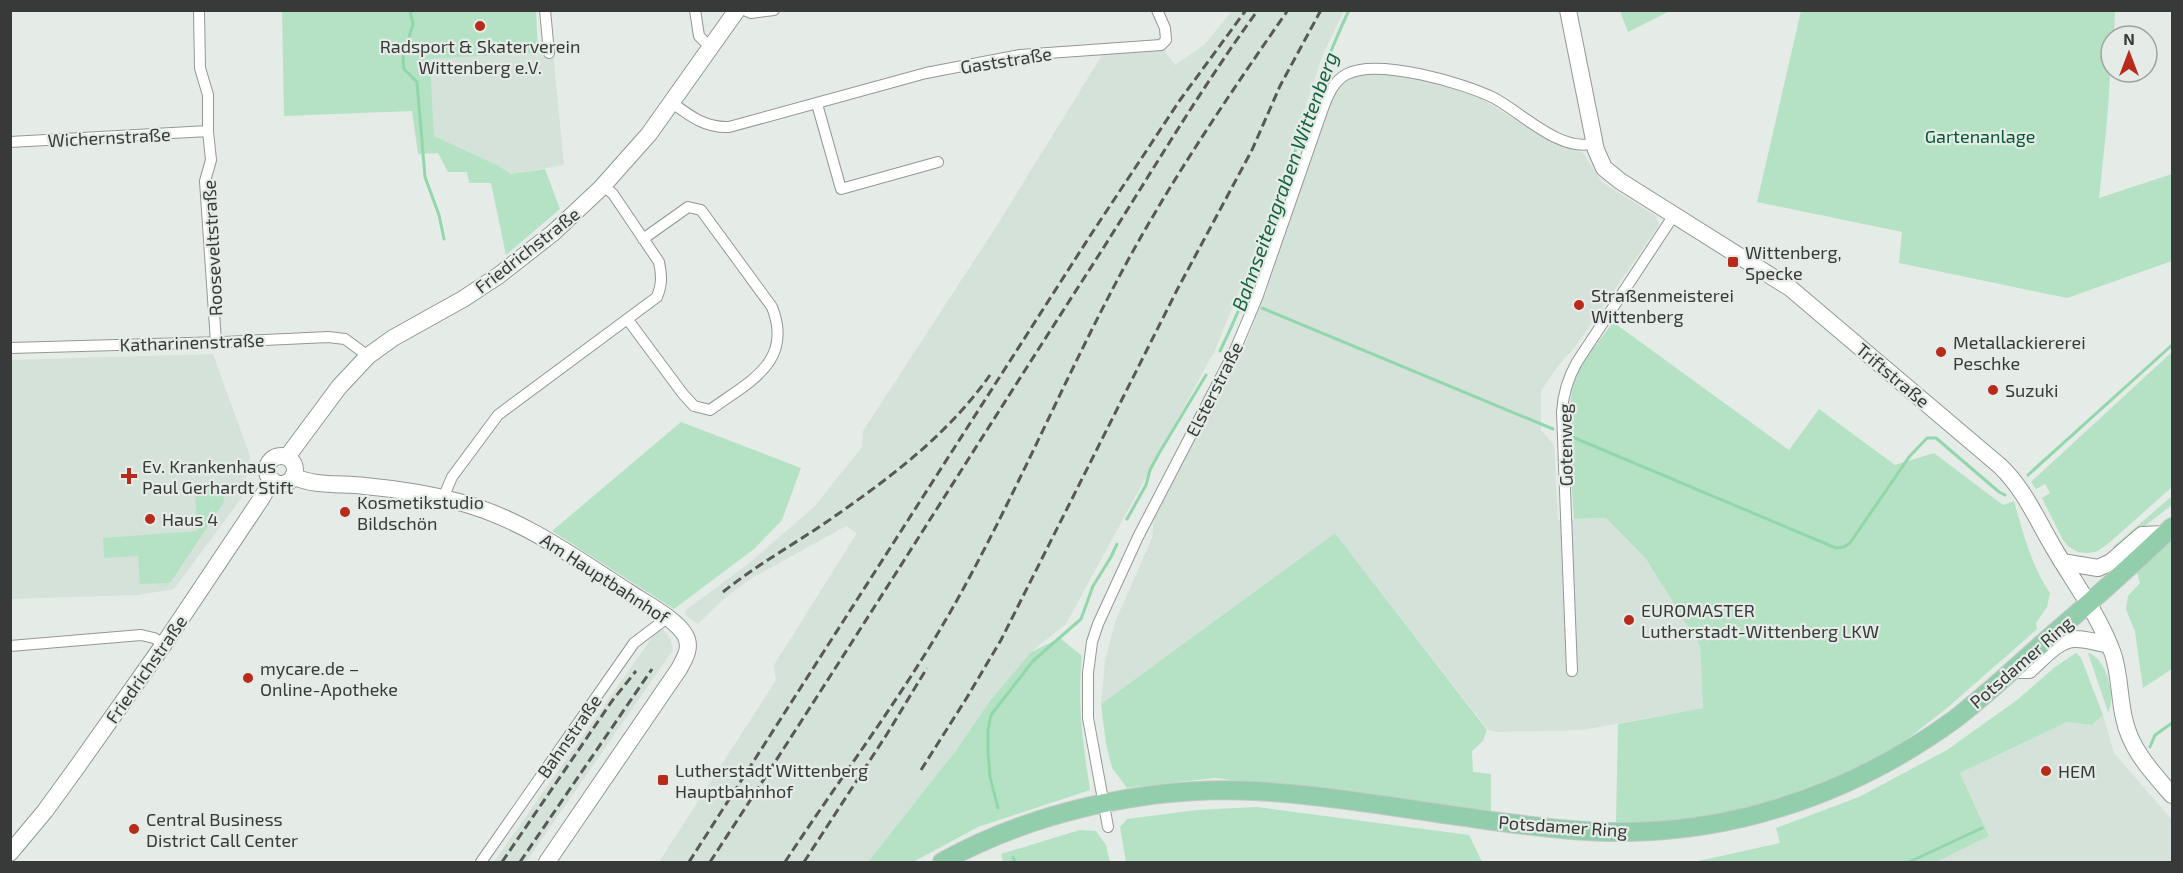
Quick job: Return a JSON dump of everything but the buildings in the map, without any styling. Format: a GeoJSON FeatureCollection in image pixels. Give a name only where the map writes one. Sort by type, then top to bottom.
{"type":"FeatureCollection","features":[{"type":"Feature","properties":{"kind":"main road","name":"Potsdamer Ring"},"geometry":{"type":"LineString","coordinates":[[942,862],[999,836],[1068,812],[1174,793],[1252,790],[1569,830],[1628,832],[1688,828],[1738,819],[1819,794],[1897,757],[1935,732],[1972,706],[2014,670],[2169,530]]}},
{"type":"Feature","properties":{"kind":"street","name":"Rooseveltstraße"},"geometry":{"type":"LineString","coordinates":[[199,10],[200,68],[208,95],[211,160],[205,181],[216,342]]}},
{"type":"Feature","properties":{"kind":"street"},"geometry":{"type":"LineString","coordinates":[[545,10],[549,53]]}},
{"type":"Feature","properties":{"kind":"street"},"geometry":{"type":"LineString","coordinates":[[695,10],[699,36],[710,47]]}},
{"type":"Feature","properties":{"kind":"street","name":"Friedrichstraße"},"geometry":{"type":"LineString","coordinates":[[10,853],[61,790],[164,644],[261,499],[272,480],[268,473],[269,463],[277,456],[287,457],[339,387],[368,356],[393,338],[498,276],[553,233],[604,186],[638,148],[737,10]]}},
{"type":"Feature","properties":{"kind":"street"},"geometry":{"type":"LineString","coordinates":[[744,10],[751,13],[774,10]]}},
{"type":"Feature","properties":{"kind":"street","name":"Gaststraße"},"geometry":{"type":"LineString","coordinates":[[671,102],[696,120],[720,128],[746,123],[926,73],[1020,56],[1161,45],[1166,40],[1165,28],[1157,10]]}},
{"type":"Feature","properties":{"kind":"street","name":"Triftstraße"},"geometry":{"type":"LineString","coordinates":[[1568,10],[1595,143],[1601,162],[1608,172],[1790,288],[2000,465],[2013,479],[2028,499],[2109,645],[2116,666],[2124,718],[2130,737],[2149,767],[2172,795]]}},
{"type":"Feature","properties":{"kind":"street","name":"Elsterstraße"},"geometry":{"type":"LineString","coordinates":[[1108,827],[1089,732],[1087,704],[1090,655],[1098,624],[1157,498],[1235,350],[1257,298],[1332,88],[1347,74],[1365,69],[1388,69],[1437,78],[1468,87],[1509,106],[1549,134],[1567,143],[1581,146],[1595,143]]}},
{"type":"Feature","properties":{"kind":"street"},"geometry":{"type":"LineString","coordinates":[[817,104],[842,189],[938,162]]}},
{"type":"Feature","properties":{"kind":"street","name":"Wichernstraße"},"geometry":{"type":"LineString","coordinates":[[10,142],[208,131]]}},
{"type":"Feature","properties":{"kind":"street"},"geometry":{"type":"LineString","coordinates":[[443,498],[452,477],[498,415],[657,297],[661,288],[662,275],[659,262],[613,194],[604,186]]}},
{"type":"Feature","properties":{"kind":"street"},"geometry":{"type":"LineString","coordinates":[[628,320],[683,394],[694,406],[710,410],[762,372],[771,361],[775,349],[778,324],[772,307],[701,210],[688,207],[643,239]]}},
{"type":"Feature","properties":{"kind":"street","name":"Gotenweg"},"geometry":{"type":"LineString","coordinates":[[1572,671],[1562,412],[1564,395],[1577,362],[1674,215]]}},
{"type":"Feature","properties":{"kind":"street","name":"Katharinenstraße"},"geometry":{"type":"LineString","coordinates":[[10,348],[335,337],[351,343],[368,356]]}},
{"type":"Feature","properties":{"kind":"street"},"geometry":{"type":"LineString","coordinates":[[272,480],[284,483],[293,476],[294,465],[287,457]]}},
{"type":"Feature","properties":{"kind":"street","name":"Am Hauptbahnhof"},"geometry":{"type":"LineString","coordinates":[[293,476],[322,483],[366,486],[443,498],[485,510],[528,529],[667,618],[685,634],[688,650],[684,660],[656,705],[547,862]]}},
{"type":"Feature","properties":{"kind":"street"},"geometry":{"type":"LineString","coordinates":[[2062,562],[2098,568],[2111,562],[2142,535],[2169,530]]}},
{"type":"Feature","properties":{"kind":"street","name":"Bahnstraße"},"geometry":{"type":"LineString","coordinates":[[481,862],[634,643],[667,618]]}},
{"type":"Feature","properties":{"kind":"street"},"geometry":{"type":"LineString","coordinates":[[10,646],[141,635],[154,638],[164,644]]}},
{"type":"Feature","properties":{"kind":"street"},"geometry":{"type":"LineString","coordinates":[[2014,670],[2029,670],[2056,646],[2068,639],[2109,645]]}},
{"type":"Feature","properties":{"kind":"shaded area"},"geometry":{"type":"Polygon","coordinates":[[[1232,11],[1344,11],[1323,54],[1263,234],[1215,350],[1066,624],[1031,652],[989,702],[957,749],[868,862],[659,862],[776,680],[774,665],[857,533],[846,526],[752,578],[727,596],[698,624],[685,615],[686,610],[748,564],[814,507],[862,447],[863,431],[994,230],[1104,52],[1164,50],[1175,65],[1204,45],[1232,11]]]}},
{"type":"Feature","properties":{"kind":"shaded area"},"geometry":{"type":"Polygon","coordinates":[[[553,52],[564,165],[511,174],[497,165],[434,136],[430,59],[553,52]]]}},
{"type":"Feature","properties":{"kind":"shaded area"},"geometry":{"type":"Polygon","coordinates":[[[1380,71],[1423,80],[1477,96],[1547,139],[1583,153],[1602,182],[1656,216],[1659,225],[1575,347],[1557,367],[1541,391],[1541,430],[1554,445],[1558,520],[1606,518],[1646,559],[1700,646],[1703,708],[1582,730],[1498,732],[1488,730],[1335,533],[1101,704],[1105,661],[1115,622],[1152,538],[1154,516],[1243,350],[1266,292],[1325,113],[1335,90],[1354,74],[1380,71]]]}},
{"type":"Feature","properties":{"kind":"shaded area","name":"Ev. Krankenhaus Paul Gerhardt Stift"},"geometry":{"type":"Polygon","coordinates":[[[213,354],[250,456],[243,496],[174,589],[138,595],[11,599],[10,360],[213,354]]]}},
{"type":"Feature","properties":{"kind":"shaded area"},"geometry":{"type":"Polygon","coordinates":[[[660,626],[670,638],[673,650],[526,862],[494,862],[660,626]]]}},
{"type":"Feature","properties":{"kind":"shaded area"},"geometry":{"type":"Polygon","coordinates":[[[2103,715],[2114,753],[2172,820],[2172,862],[1936,862],[1989,835],[1960,773],[2067,722],[2092,725],[2103,715]]]}},
{"type":"Feature","properties":{"kind":"green space"},"geometry":{"type":"Polygon","coordinates":[[[282,11],[536,11],[538,53],[430,59],[434,136],[497,165],[511,174],[545,169],[560,209],[506,255],[491,183],[469,183],[467,172],[448,172],[438,153],[418,154],[412,111],[284,116],[282,11]]]}},
{"type":"Feature","properties":{"kind":"green space"},"geometry":{"type":"Polygon","coordinates":[[[1620,11],[1670,11],[1628,32],[1620,11]]]}},
{"type":"Feature","properties":{"kind":"green space","name":"Gartenanlage"},"geometry":{"type":"Polygon","coordinates":[[[1801,11],[2115,11],[2114,24],[2099,24],[2099,84],[2110,84],[2099,198],[2172,174],[2172,261],[2067,298],[1899,263],[1902,232],[1757,202],[1801,11]]]}},
{"type":"Feature","properties":{"kind":"green space"},"geometry":{"type":"Polygon","coordinates":[[[1613,322],[1789,450],[1819,409],[1895,465],[1934,453],[2003,505],[2014,501],[2033,560],[2050,593],[2047,607],[2036,623],[2037,629],[1947,708],[1901,744],[1875,760],[1814,788],[1750,808],[1683,820],[1616,824],[1618,724],[1703,708],[1700,646],[1646,559],[1606,518],[1574,519],[1569,444],[1573,386],[1590,352],[1613,322]]]}},
{"type":"Feature","properties":{"kind":"green space"},"geometry":{"type":"Polygon","coordinates":[[[2172,352],[2172,487],[2096,552],[2078,552],[2063,540],[2042,498],[2050,493],[2045,484],[2036,489],[2031,482],[2172,352]]]}},
{"type":"Feature","properties":{"kind":"green space"},"geometry":{"type":"Polygon","coordinates":[[[681,422],[801,468],[782,520],[754,549],[674,609],[552,531],[681,422]]]}},
{"type":"Feature","properties":{"kind":"green space"},"geometry":{"type":"Polygon","coordinates":[[[195,487],[223,487],[224,502],[170,583],[140,584],[138,556],[104,558],[103,538],[197,531],[195,487]]]}},
{"type":"Feature","properties":{"kind":"green space"},"geometry":{"type":"Polygon","coordinates":[[[2172,496],[2172,505],[2115,553],[2113,547],[2172,496]]]}},
{"type":"Feature","properties":{"kind":"green space"},"geometry":{"type":"Polygon","coordinates":[[[1335,533],[1487,730],[1483,741],[1472,751],[1473,772],[1491,774],[1491,812],[1215,778],[1127,788],[1112,768],[1106,744],[1101,704],[1335,533]]]}},
{"type":"Feature","properties":{"kind":"green space"},"geometry":{"type":"Polygon","coordinates":[[[2172,538],[2172,669],[2143,688],[2135,632],[2126,609],[2128,596],[2140,583],[2137,573],[2172,538]]]}},
{"type":"Feature","properties":{"kind":"green space"},"geometry":{"type":"Polygon","coordinates":[[[1060,638],[1082,656],[1080,707],[1090,790],[978,827],[913,862],[868,862],[957,749],[989,702],[1031,652],[1060,638]]]}},
{"type":"Feature","properties":{"kind":"green space"},"geometry":{"type":"Polygon","coordinates":[[[2076,653],[2081,658],[2103,715],[2092,725],[2067,722],[1960,773],[1989,836],[1936,862],[1694,862],[1780,843],[1776,828],[1859,797],[1947,750],[2017,700],[2055,667],[2076,653]]]}},
{"type":"Feature","properties":{"kind":"green space"},"geometry":{"type":"Polygon","coordinates":[[[2088,653],[2100,662],[2105,670],[2111,697],[2108,712],[2088,653]]]}},
{"type":"Feature","properties":{"kind":"green space"},"geometry":{"type":"Polygon","coordinates":[[[1257,807],[1469,835],[1482,862],[1126,862],[1120,827],[1127,819],[1197,810],[1257,807]]]}},
{"type":"Feature","properties":{"kind":"green space"},"geometry":{"type":"Polygon","coordinates":[[[1080,830],[1096,831],[1106,845],[1110,862],[1003,862],[1001,854],[1080,830]]]}},
{"type":"Feature","properties":{"kind":"waterway"},"geometry":{"type":"LineString","coordinates":[[410,10],[413,24],[403,58],[404,69],[417,82],[425,177],[439,215],[444,239]]}},
{"type":"Feature","properties":{"kind":"waterway","name":"Bahnseitengraben Wittenberg"},"geometry":{"type":"LineString","coordinates":[[1220,351],[1256,267],[1314,94],[1349,10]]}},
{"type":"Feature","properties":{"kind":"waterway"},"geometry":{"type":"LineString","coordinates":[[1262,308],[1553,429]]}},
{"type":"Feature","properties":{"kind":"waterway"},"geometry":{"type":"LineString","coordinates":[[2028,475],[2172,345]]}},
{"type":"Feature","properties":{"kind":"waterway","name":"Bahnseitengraben Wittenberg"},"geometry":{"type":"LineString","coordinates":[[1127,519],[1146,485],[1150,470],[1158,455],[1206,375]]}},
{"type":"Feature","properties":{"kind":"waterway"},"geometry":{"type":"LineString","coordinates":[[1570,436],[1836,548],[1850,543],[1909,457],[1927,438],[1936,438],[2005,495]]}},
{"type":"Feature","properties":{"kind":"waterway","name":"Bahnseitengraben Wittenberg"},"geometry":{"type":"LineString","coordinates":[[998,808],[990,777],[988,752],[991,715],[1033,661],[1081,619],[1093,586],[1117,544]]}},
{"type":"Feature","properties":{"kind":"waterway"},"geometry":{"type":"LineString","coordinates":[[2150,747],[2155,735],[2172,723]]}},
{"type":"Feature","properties":{"kind":"waterway"},"geometry":{"type":"LineString","coordinates":[[1909,862],[1982,828]]}},
{"type":"Feature","properties":{"kind":"waterway","name":"Bahnseitengraben Wittenberg"},"geometry":{"type":"LineString","coordinates":[[1013,857],[1015,862]]}},
{"type":"Feature","properties":{"kind":"railway"},"geometry":{"type":"LineString","coordinates":[[689,862],[1090,236],[1180,100],[1246,10]]}},
{"type":"Feature","properties":{"kind":"railway"},"geometry":{"type":"LineString","coordinates":[[710,862],[852,643],[1191,108],[1258,10]]}},
{"type":"Feature","properties":{"kind":"railway"},"geometry":{"type":"LineString","coordinates":[[785,862],[933,642],[998,523],[1082,348],[1145,229],[1204,134],[1288,10]]}},
{"type":"Feature","properties":{"kind":"railway"},"geometry":{"type":"LineString","coordinates":[[921,770],[1001,640],[1177,290],[1252,150],[1280,86],[1321,10]]}},
{"type":"Feature","properties":{"kind":"railway"},"geometry":{"type":"LineString","coordinates":[[723,592],[838,514],[900,468],[957,416],[990,375]]}},
{"type":"Feature","properties":{"kind":"railway"},"geometry":{"type":"LineString","coordinates":[[804,862],[927,668]]}},
{"type":"Feature","properties":{"kind":"railway"},"geometry":{"type":"LineString","coordinates":[[520,862],[652,669]]}},
{"type":"Feature","properties":{"kind":"railway"},"geometry":{"type":"LineString","coordinates":[[502,862],[612,701],[636,671]]}},
{"type":"Feature","properties":{"kind":"place","name":"Radsport & Skaterverein Wittenberg e.V."},"geometry":{"type":"Point","coordinates":[480,26]}},
{"type":"Feature","properties":{"kind":"place","name":"Wittenberg, Specke"},"geometry":{"type":"Point","coordinates":[1733,262]}},
{"type":"Feature","properties":{"kind":"place","name":"Straßenmeisterei Wittenberg"},"geometry":{"type":"Point","coordinates":[1579,305]}},
{"type":"Feature","properties":{"kind":"place","name":"Metallackiererei Peschke"},"geometry":{"type":"Point","coordinates":[1941,352]}},
{"type":"Feature","properties":{"kind":"place","name":"Suzuki"},"geometry":{"type":"Point","coordinates":[1993,390]}},
{"type":"Feature","properties":{"kind":"place","name":"Ev. Krankenhaus Paul Gerhardt Stift"},"geometry":{"type":"Point","coordinates":[129,476]}},
{"type":"Feature","properties":{"kind":"place","name":"Kosmetikstudio Bildschön"},"geometry":{"type":"Point","coordinates":[345,512]}},
{"type":"Feature","properties":{"kind":"place","name":"Haus 4"},"geometry":{"type":"Point","coordinates":[150,519]}},
{"type":"Feature","properties":{"kind":"place","name":"EUROMASTER Lutherstadt-Wittenberg LKW"},"geometry":{"type":"Point","coordinates":[1629,620]}},
{"type":"Feature","properties":{"kind":"place","name":"mycare.de – Online-Apotheke"},"geometry":{"type":"Point","coordinates":[248,678]}},
{"type":"Feature","properties":{"kind":"place","name":"HEM"},"geometry":{"type":"Point","coordinates":[2046,771]}},
{"type":"Feature","properties":{"kind":"place","name":"Lutherstadt Wittenberg Hauptbahnhof"},"geometry":{"type":"Point","coordinates":[663,780]}},
{"type":"Feature","properties":{"kind":"place","name":"Central Business District Call Center"},"geometry":{"type":"Point","coordinates":[134,829]}}]}
